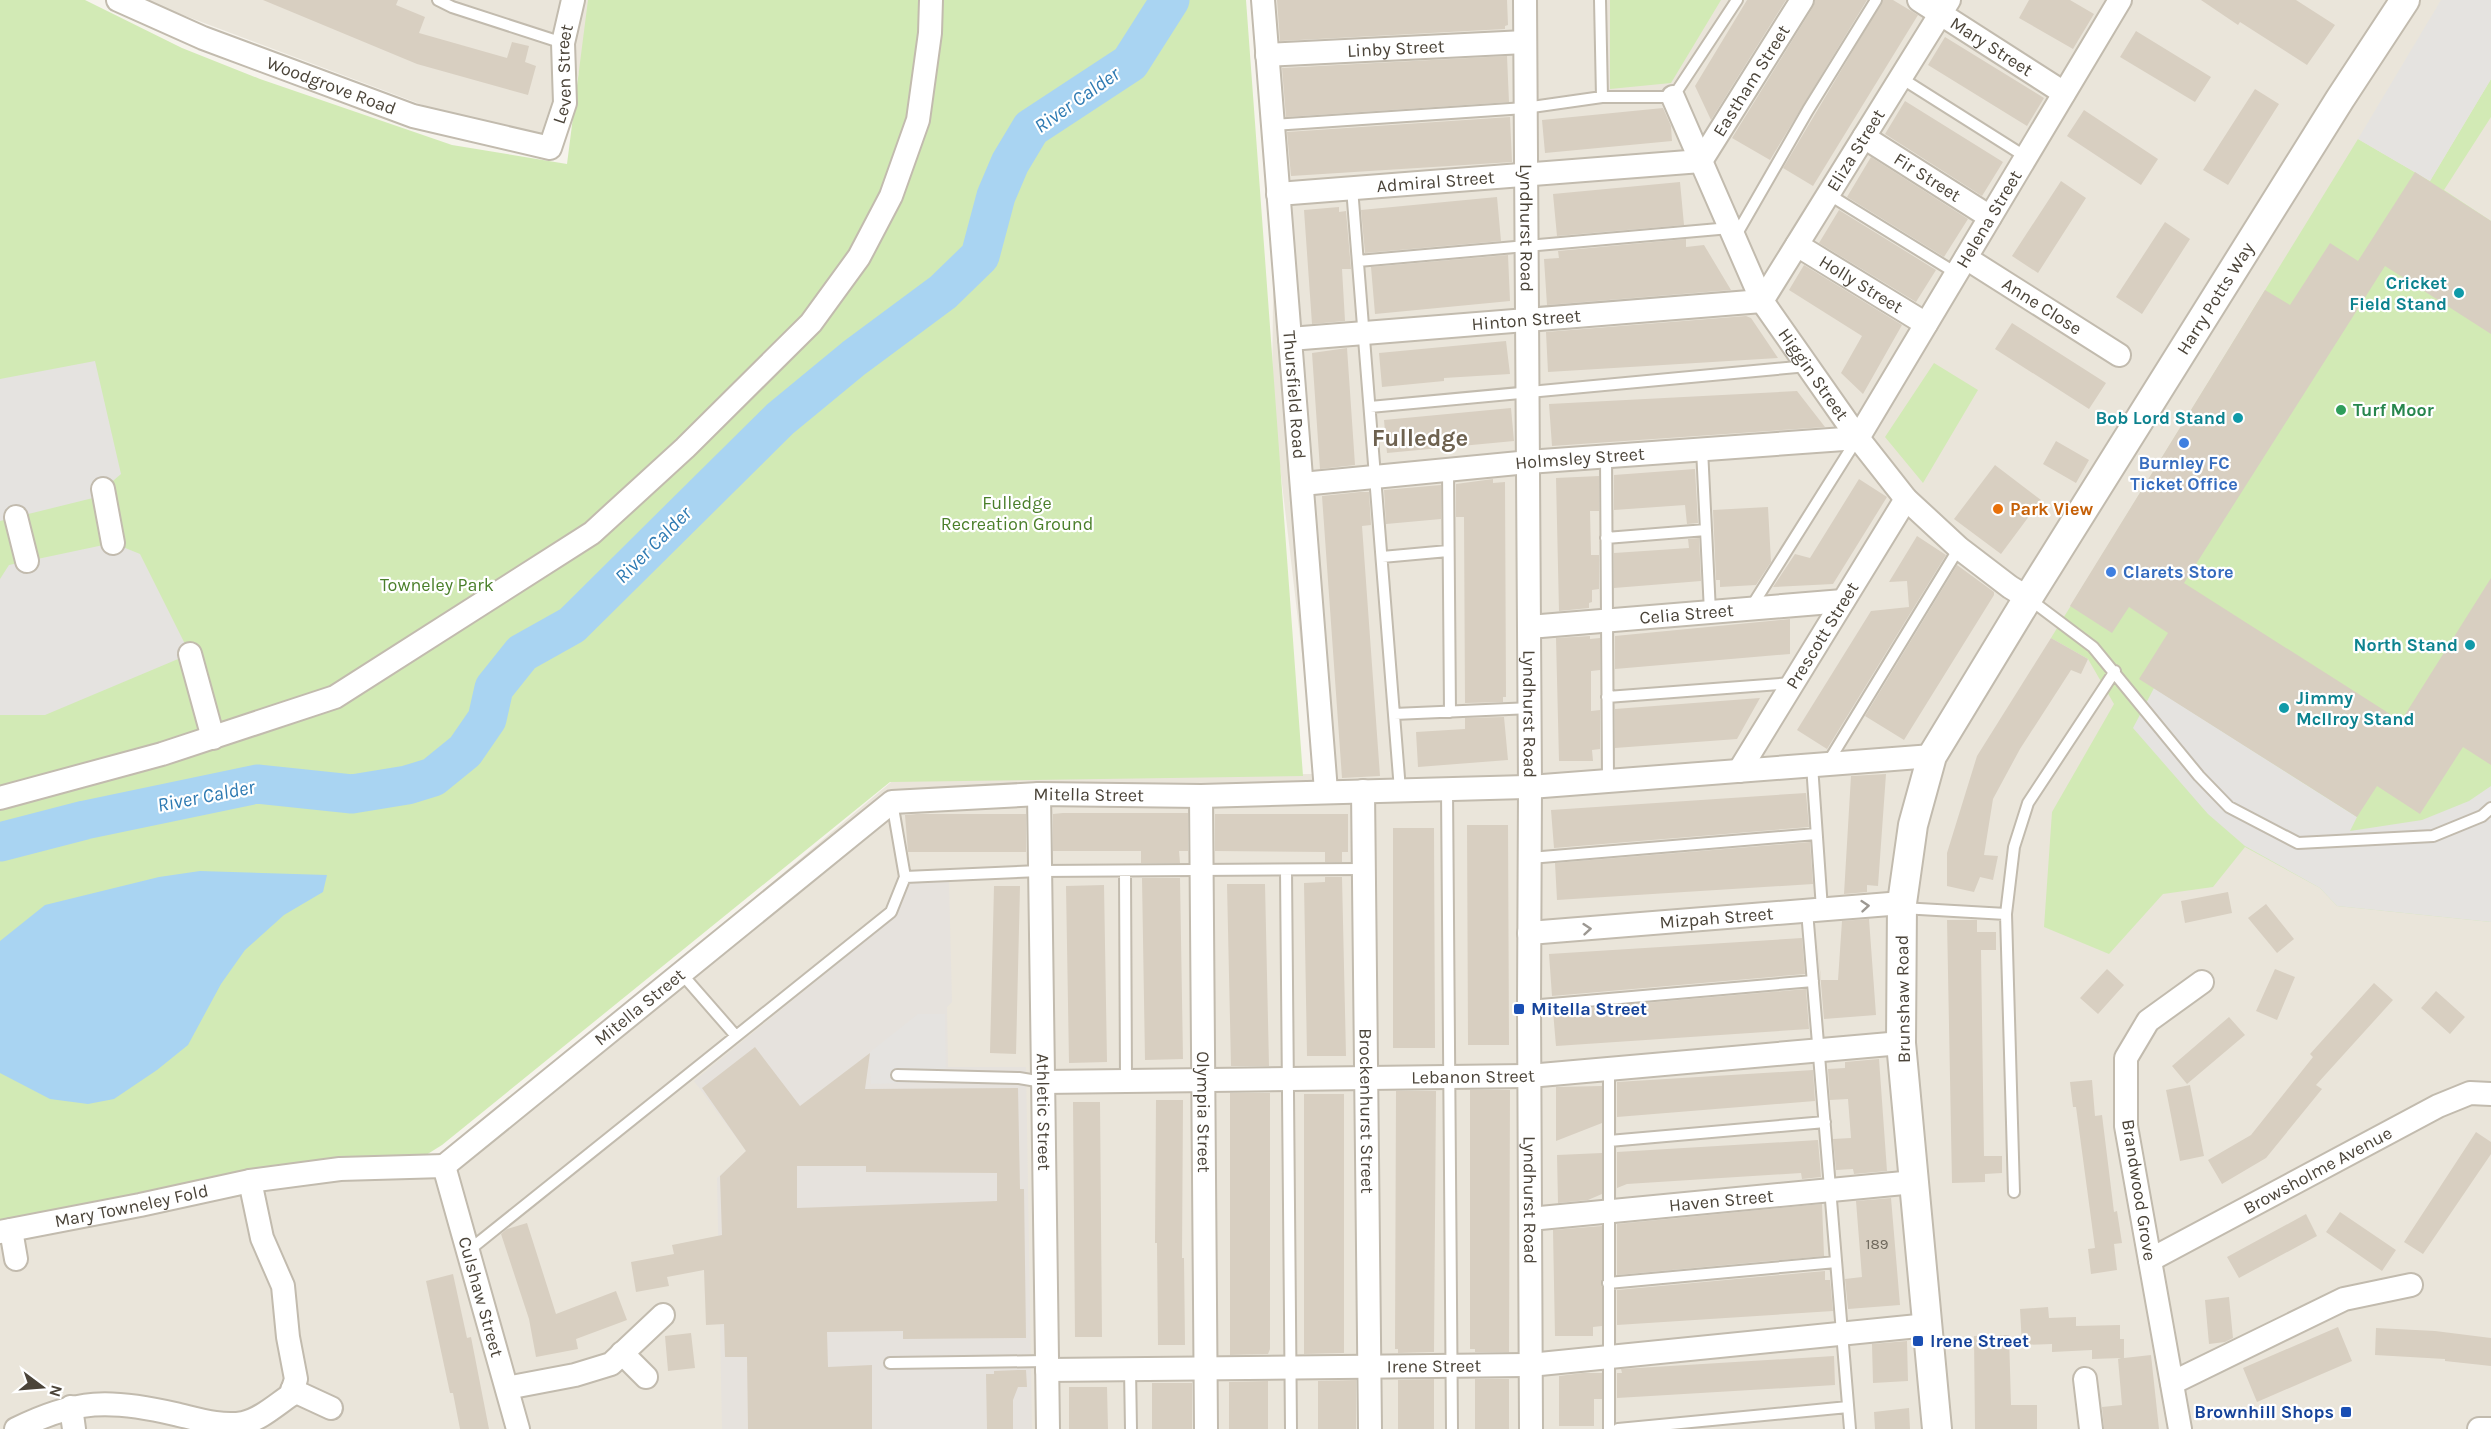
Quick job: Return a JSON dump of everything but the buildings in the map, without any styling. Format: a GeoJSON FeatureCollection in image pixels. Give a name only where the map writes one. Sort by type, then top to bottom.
{"type":"FeatureCollection","features":[{"type":"Feature","properties":{"kind":"street","name":"Woodgrove Road"},"geometry":{"type":"LineString","coordinates":[[118,0],[203,38],[413,116],[550,148]]}},
{"type":"Feature","properties":{"kind":"street","name":"Leven Street"},"geometry":{"type":"LineString","coordinates":[[550,148],[565,103],[563,43],[573,0]]}},
{"type":"Feature","properties":{"kind":"street"},"geometry":{"type":"LineString","coordinates":[[0,798],[162,754],[335,697],[591,533],[685,448],[811,323],[859,257],[891,196],[918,120],[930,33],[931,0]]}},
{"type":"Feature","properties":{"kind":"street","name":"Thursfield Road"},"geometry":{"type":"LineString","coordinates":[[1263,0],[1326,791]]}},
{"type":"Feature","properties":{"kind":"street","name":"Lyndhurst Road"},"geometry":{"type":"LineString","coordinates":[[1525,0],[1530,708],[1531,1429]]}},
{"type":"Feature","properties":{"kind":"street","name":"Eastham Street"},"geometry":{"type":"LineString","coordinates":[[1701,161],[1802,0]]}},
{"type":"Feature","properties":{"kind":"street","name":"Mary Street"},"geometry":{"type":"LineString","coordinates":[[1918,0],[1945,7],[2064,93]]}},
{"type":"Feature","properties":{"kind":"street","name":"Helena Street"},"geometry":{"type":"LineString","coordinates":[[1858,438],[2120,0]]}},
{"type":"Feature","properties":{"kind":"street","name":"Harry Potts Way"},"geometry":{"type":"LineString","coordinates":[[2028,598],[2404,0]]}},
{"type":"Feature","properties":{"kind":"street","name":"Eliza Street"},"geometry":{"type":"LineString","coordinates":[[1762,301],[1945,7]]}},
{"type":"Feature","properties":{"kind":"street","name":"Linby Street"},"geometry":{"type":"LineString","coordinates":[[1267,55],[1525,42]]}},
{"type":"Feature","properties":{"kind":"street","name":"Higgin Street"},"geometry":{"type":"LineString","coordinates":[[1673,97],[1762,301],[1858,438],[1906,499],[1959,548],[2028,598]]}},
{"type":"Feature","properties":{"kind":"street","name":"Fir Street"},"geometry":{"type":"LineString","coordinates":[[1864,137],[1990,217]]}},
{"type":"Feature","properties":{"kind":"street","name":"Admiral Street"},"geometry":{"type":"LineString","coordinates":[[1278,194],[1701,161]]}},
{"type":"Feature","properties":{"kind":"street","name":"Holly Street"},"geometry":{"type":"LineString","coordinates":[[1797,245],[1926,324]]}},
{"type":"Feature","properties":{"kind":"street","name":"Anne Close"},"geometry":{"type":"LineString","coordinates":[[1961,265],[2119,355]]}},
{"type":"Feature","properties":{"kind":"street","name":"Hinton Street"},"geometry":{"type":"LineString","coordinates":[[1290,339],[1762,301]]}},
{"type":"Feature","properties":{"kind":"street","name":"Holmsley Street"},"geometry":{"type":"LineString","coordinates":[[1302,484],[1528,462],[1858,438]]}},
{"type":"Feature","properties":{"kind":"street"},"geometry":{"type":"LineString","coordinates":[[103,489],[113,543]]}},
{"type":"Feature","properties":{"kind":"street","name":"Prescott Street"},"geometry":{"type":"LineString","coordinates":[[1739,771],[1906,499]]}},
{"type":"Feature","properties":{"kind":"street"},"geometry":{"type":"LineString","coordinates":[[16,517],[27,561]]}},
{"type":"Feature","properties":{"kind":"street","name":"Brunshaw Road"},"geometry":{"type":"LineString","coordinates":[[1937,1429],[1901,1043],[1902,905],[1913,825],[1932,756],[2028,598]]}},
{"type":"Feature","properties":{"kind":"street","name":"Celia Street"},"geometry":{"type":"LineString","coordinates":[[1529,627],[1843,601]]}},
{"type":"Feature","properties":{"kind":"street"},"geometry":{"type":"LineString","coordinates":[[190,654],[213,738]]}},
{"type":"Feature","properties":{"kind":"street","name":"Mitella Street"},"geometry":{"type":"LineString","coordinates":[[444,1166],[892,802],[1039,794],[1201,795],[1530,787],[1932,756]]}},
{"type":"Feature","properties":{"kind":"street","name":"Brockenhurst Street"},"geometry":{"type":"LineString","coordinates":[[1363,791],[1370,1429]]}},
{"type":"Feature","properties":{"kind":"street","name":"Athletic Street"},"geometry":{"type":"LineString","coordinates":[[1039,794],[1048,1429]]}},
{"type":"Feature","properties":{"kind":"street","name":"Olympia Street"},"geometry":{"type":"LineString","coordinates":[[1201,795],[1206,1429]]}},
{"type":"Feature","properties":{"kind":"street","name":"Mizpah Street"},"geometry":{"type":"LineString","coordinates":[[1529,933],[1902,905]]}},
{"type":"Feature","properties":{"kind":"street","name":"Brandwood Grove"},"geometry":{"type":"LineString","coordinates":[[2180,1429],[2126,1126],[2127,1058],[2148,1021],[2202,982]]}},
{"type":"Feature","properties":{"kind":"street","name":"Lebanon Street"},"geometry":{"type":"LineString","coordinates":[[1043,1082],[1529,1076],[1901,1043]]}},
{"type":"Feature","properties":{"kind":"street","name":"Browsholme Avenue"},"geometry":{"type":"LineString","coordinates":[[2150,1260],[2438,1106],[2470,1093],[2491,1094]]}},
{"type":"Feature","properties":{"kind":"street","name":"Mary Towneley Fold"},"geometry":{"type":"LineString","coordinates":[[16,1258],[6,1231],[250,1181],[340,1169],[444,1166]]}},
{"type":"Feature","properties":{"kind":"street","name":"Culshaw Street"},"geometry":{"type":"LineString","coordinates":[[444,1166],[518,1429]]}},
{"type":"Feature","properties":{"kind":"street"},"geometry":{"type":"LineString","coordinates":[[16,1429],[44,1415],[70,1407],[98,1403],[142,1406],[211,1423],[244,1423],[291,1395],[296,1379],[288,1337],[283,1286],[261,1238],[250,1181]]}},
{"type":"Feature","properties":{"kind":"street","name":"Haven Street"},"geometry":{"type":"LineString","coordinates":[[1530,1219],[1914,1182]]}},
{"type":"Feature","properties":{"kind":"street"},"geometry":{"type":"LineString","coordinates":[[2172,1383],[2344,1299],[2411,1285]]}},
{"type":"Feature","properties":{"kind":"street"},"geometry":{"type":"LineString","coordinates":[[507,1388],[575,1375],[611,1364],[663,1315]]}},
{"type":"Feature","properties":{"kind":"street","name":"Irene Street"},"geometry":{"type":"LineString","coordinates":[[1047,1366],[1130,1369],[1530,1365],[1928,1325]]}},
{"type":"Feature","properties":{"kind":"street"},"geometry":{"type":"LineString","coordinates":[[622,1353],[646,1377]]}},
{"type":"Feature","properties":{"kind":"street"},"geometry":{"type":"LineString","coordinates":[[2085,1379],[2091,1429]]}},
{"type":"Feature","properties":{"kind":"street"},"geometry":{"type":"LineString","coordinates":[[292,1390],[331,1408]]}},
{"type":"Feature","properties":{"kind":"street"},"geometry":{"type":"LineString","coordinates":[[70,1407],[74,1429]]}},
{"type":"Feature","properties":{"kind":"street"},"geometry":{"type":"LineString","coordinates":[[0,1418],[7,1429]]}},
{"type":"Feature","properties":{"kind":"street"},"geometry":{"type":"LineString","coordinates":[[2479,1429],[2491,1429]]}},
{"type":"Feature","properties":{"kind":"lane"},"geometry":{"type":"LineString","coordinates":[[438,0],[452,7],[563,43]]}},
{"type":"Feature","properties":{"kind":"lane"},"geometry":{"type":"LineString","coordinates":[[1600,0],[1602,97]]}},
{"type":"Feature","properties":{"kind":"lane"},"geometry":{"type":"LineString","coordinates":[[1273,125],[1525,108],[1602,97],[1673,97],[1737,0]]}},
{"type":"Feature","properties":{"kind":"lane"},"geometry":{"type":"LineString","coordinates":[[1358,261],[1732,233],[1876,0]]}},
{"type":"Feature","properties":{"kind":"lane"},"geometry":{"type":"LineString","coordinates":[[1900,78],[2026,157]]}},
{"type":"Feature","properties":{"kind":"lane"},"geometry":{"type":"LineString","coordinates":[[1352,189],[1400,790]]}},
{"type":"Feature","properties":{"kind":"lane"},"geometry":{"type":"LineString","coordinates":[[1828,194],[1961,265]]}},
{"type":"Feature","properties":{"kind":"lane"},"geometry":{"type":"LineString","coordinates":[[1370,407],[1808,366]]}},
{"type":"Feature","properties":{"kind":"lane"},"geometry":{"type":"LineString","coordinates":[[1749,609],[1858,438]]}},
{"type":"Feature","properties":{"kind":"lane"},"geometry":{"type":"LineString","coordinates":[[1702,449],[1710,612]]}},
{"type":"Feature","properties":{"kind":"lane"},"geometry":{"type":"LineString","coordinates":[[1606,456],[1608,781]]}},
{"type":"Feature","properties":{"kind":"lane"},"geometry":{"type":"LineString","coordinates":[[1448,470],[1450,712]]}},
{"type":"Feature","properties":{"kind":"lane"},"geometry":{"type":"LineString","coordinates":[[1606,538],[1706,530]]}},
{"type":"Feature","properties":{"kind":"lane"},"geometry":{"type":"LineString","coordinates":[[1850,1429],[1813,981],[1819,765],[1959,548]]}},
{"type":"Feature","properties":{"kind":"lane"},"geometry":{"type":"LineString","coordinates":[[1382,557],[1448,551]]}},
{"type":"Feature","properties":{"kind":"lane"},"geometry":{"type":"LineString","coordinates":[[2028,598],[2093,647],[2199,776],[2229,807],[2298,843],[2433,836],[2482,816],[2491,808]]}},
{"type":"Feature","properties":{"kind":"lane"},"geometry":{"type":"LineString","coordinates":[[2014,1192],[2006,914],[2014,847],[2028,803],[2115,671]]}},
{"type":"Feature","properties":{"kind":"lane"},"geometry":{"type":"LineString","coordinates":[[1607,697],[1793,683]]}},
{"type":"Feature","properties":{"kind":"lane"},"geometry":{"type":"LineString","coordinates":[[1394,714],[1530,708]]}},
{"type":"Feature","properties":{"kind":"lane"},"geometry":{"type":"LineString","coordinates":[[1447,789],[1452,1429]]}},
{"type":"Feature","properties":{"kind":"lane"},"geometry":{"type":"LineString","coordinates":[[468,1251],[891,912],[905,877],[892,802]]}},
{"type":"Feature","properties":{"kind":"lane"},"geometry":{"type":"LineString","coordinates":[[1530,858],[1816,834]]}},
{"type":"Feature","properties":{"kind":"lane"},"geometry":{"type":"LineString","coordinates":[[905,877],[1040,871],[1364,869]]}},
{"type":"Feature","properties":{"kind":"lane"},"geometry":{"type":"LineString","coordinates":[[1286,870],[1291,1429]]}},
{"type":"Feature","properties":{"kind":"lane"},"geometry":{"type":"LineString","coordinates":[[1125,871],[1126,1081]]}},
{"type":"Feature","properties":{"kind":"lane"},"geometry":{"type":"LineString","coordinates":[[1902,905],[2006,914]]}},
{"type":"Feature","properties":{"kind":"lane"},"geometry":{"type":"LineString","coordinates":[[681,973],[736,1036]]}},
{"type":"Feature","properties":{"kind":"lane"},"geometry":{"type":"LineString","coordinates":[[1529,1006],[1813,981]]}},
{"type":"Feature","properties":{"kind":"lane"},"geometry":{"type":"LineString","coordinates":[[1609,1069],[1609,1429]]}},
{"type":"Feature","properties":{"kind":"lane"},"geometry":{"type":"LineString","coordinates":[[897,1075],[1019,1078],[1043,1082]]}},
{"type":"Feature","properties":{"kind":"lane"},"geometry":{"type":"LineString","coordinates":[[1609,1141],[1824,1122]]}},
{"type":"Feature","properties":{"kind":"lane"},"geometry":{"type":"LineString","coordinates":[[1608,1283],[1836,1262]]}},
{"type":"Feature","properties":{"kind":"lane"},"geometry":{"type":"LineString","coordinates":[[890,1363],[1047,1366]]}},
{"type":"Feature","properties":{"kind":"lane"},"geometry":{"type":"LineString","coordinates":[[1130,1369],[1131,1429]]}},
{"type":"Feature","properties":{"kind":"lane"},"geometry":{"type":"LineString","coordinates":[[1618,1429],[1848,1407]]}},
{"type":"Feature","properties":{"kind":"shaded area"},"geometry":{"type":"Polygon","coordinates":[[[143,0],[596,0],[559,156],[143,0]]]}},
{"type":"Feature","properties":{"kind":"shaded area"},"geometry":{"type":"Polygon","coordinates":[[[1276,0],[2491,0],[2491,1429],[0,1429],[0,1227],[447,1157],[897,777],[1316,774],[1272,398],[1276,0]]]}},
{"type":"Feature","properties":{"kind":"shaded area"},"geometry":{"type":"Polygon","coordinates":[[[2441,0],[2491,0],[2491,79],[2430,181],[2358,139],[2441,0]]]}},
{"type":"Feature","properties":{"kind":"shaded area"},"geometry":{"type":"Polygon","coordinates":[[[95,361],[121,474],[93,498],[0,521],[0,379],[95,361]]]}},
{"type":"Feature","properties":{"kind":"shaded area"},"geometry":{"type":"Polygon","coordinates":[[[113,543],[140,554],[190,654],[45,715],[0,715],[0,579],[9,565],[113,543]]]}},
{"type":"Feature","properties":{"kind":"shaded area"},"geometry":{"type":"Polygon","coordinates":[[[2154,688],[2357,817],[2350,831],[2422,820],[2469,801],[2491,786],[2491,922],[2337,906],[2320,888],[2245,846],[2208,814],[2133,728],[2154,688]]]}},
{"type":"Feature","properties":{"kind":"shaded area"},"geometry":{"type":"Polygon","coordinates":[[[949,881],[952,1002],[947,1007],[948,1067],[1026,1067],[1032,1429],[722,1429],[717,1178],[746,1151],[694,1081],[897,915],[909,883],[949,881]]]}},
{"type":"Feature","properties":{"kind":"shaded area"},"geometry":{"type":"Polygon","coordinates":[[[918,1014],[945,1014],[946,1082],[871,1084],[869,1053],[918,1014]]]}},
{"type":"Feature","properties":{"kind":"green space","name":"Towneley Park"},"geometry":{"type":"Polygon","coordinates":[[[0,0],[85,0],[182,48],[260,79],[452,145],[567,164],[588,0],[1246,0],[1303,776],[890,782],[442,1145],[418,1160],[376,1158],[278,1165],[0,1222],[0,0]]]}},
{"type":"Feature","properties":{"kind":"green space"},"geometry":{"type":"Polygon","coordinates":[[[1610,0],[1721,0],[1671,83],[1610,89],[1610,0]]]}},
{"type":"Feature","properties":{"kind":"green space","name":"Turf Moor"},"geometry":{"type":"Polygon","coordinates":[[[2491,79],[2491,117],[2444,190],[2491,221],[2491,922],[2337,906],[2320,888],[2245,847],[2213,887],[2163,894],[2109,954],[2044,927],[2052,812],[2114,704],[2088,659],[2051,638],[2358,139],[2430,181],[2491,79]]]}},
{"type":"Feature","properties":{"kind":"green space"},"geometry":{"type":"Polygon","coordinates":[[[1934,363],[1978,390],[1923,483],[1885,437],[1934,363]]]}},
{"type":"Feature","properties":{"kind":"water"},"geometry":{"type":"Polygon","coordinates":[[[200,871],[327,875],[323,892],[284,915],[245,950],[221,984],[188,1045],[157,1070],[114,1099],[88,1104],[50,1099],[0,1073],[0,941],[45,905],[159,877],[200,871]]]}},
{"type":"Feature","properties":{"kind":"waterway","name":"River Calder"},"geometry":{"type":"LineString","coordinates":[[0,842],[85,820],[257,784],[352,794],[407,785],[433,777],[465,751],[487,719],[494,688],[522,653],[572,625],[780,419],[854,358],[943,292],[980,256],[996,196],[1010,163],[1031,128],[1130,63],[1170,0]]}},
{"type":"Feature","properties":{"kind":"place","name":"Cricket Field Stand"},"geometry":{"type":"Point","coordinates":[2459,293]}},
{"type":"Feature","properties":{"kind":"place","name":"Turf Moor"},"geometry":{"type":"Point","coordinates":[2341,410]}},
{"type":"Feature","properties":{"kind":"place","name":"Bob Lord Stand"},"geometry":{"type":"Point","coordinates":[2238,418]}},
{"type":"Feature","properties":{"kind":"place","name":"Burnley FC Ticket Office"},"geometry":{"type":"Point","coordinates":[2184,443]}},
{"type":"Feature","properties":{"kind":"place","name":"Park View"},"geometry":{"type":"Point","coordinates":[1998,509]}},
{"type":"Feature","properties":{"kind":"place","name":"Clarets Store"},"geometry":{"type":"Point","coordinates":[2111,572]}},
{"type":"Feature","properties":{"kind":"place","name":"North Stand"},"geometry":{"type":"Point","coordinates":[2470,645]}},
{"type":"Feature","properties":{"kind":"place","name":"Jimmy McIlroy Stand"},"geometry":{"type":"Point","coordinates":[2284,708]}},
{"type":"Feature","properties":{"kind":"place","name":"Mitella Street"},"geometry":{"type":"Point","coordinates":[1519,1009]}},
{"type":"Feature","properties":{"kind":"place","name":"Irene Street"},"geometry":{"type":"Point","coordinates":[1918,1341]}},
{"type":"Feature","properties":{"kind":"place","name":"Brownhill Shops"},"geometry":{"type":"Point","coordinates":[2346,1412]}},
{"type":"Feature","properties":{"kind":"district","name":"Fulledge"},"geometry":{"type":"Point","coordinates":[1420,438]}},
{"type":"Feature","properties":{"kind":"park label","name":"Fulledge Recreation Ground"},"geometry":{"type":"Point","coordinates":[1017,513]}}]}
